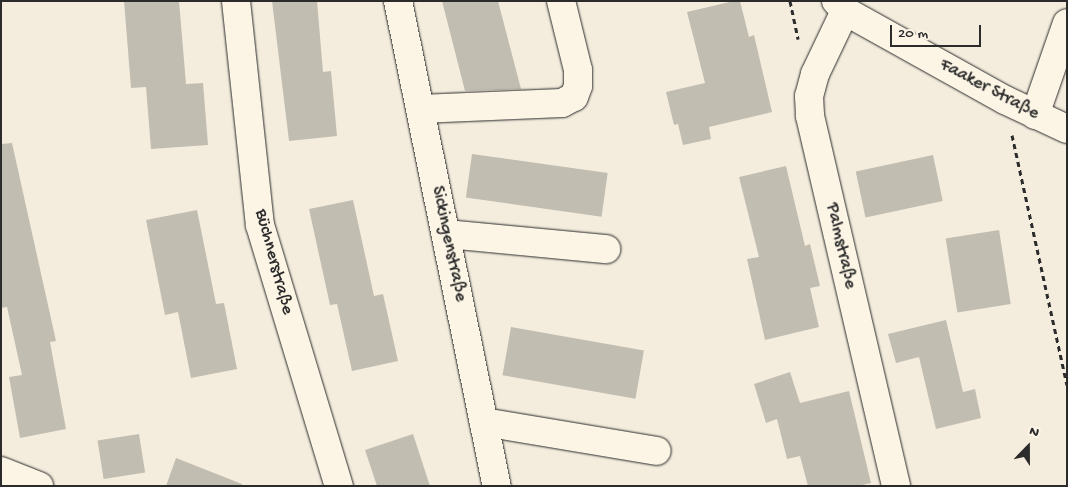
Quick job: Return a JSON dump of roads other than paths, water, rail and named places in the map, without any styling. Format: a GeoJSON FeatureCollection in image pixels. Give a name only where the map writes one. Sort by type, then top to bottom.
{"type":"FeatureCollection","features":[{"type":"Feature","properties":{"kind":"street","name":"Büchnerstraße"},"geometry":{"type":"LineString","coordinates":[[236,1],[260,225],[338,486]]}},
{"type":"Feature","properties":{"kind":"street","name":"Sickingenstraße"},"geometry":{"type":"LineString","coordinates":[[398,1],[497,486]]}},
{"type":"Feature","properties":{"kind":"street"},"geometry":{"type":"LineString","coordinates":[[420,109],[562,102],[574,97],[578,70],[561,1]]}},
{"type":"Feature","properties":{"kind":"street","name":"Faaker Straße"},"geometry":{"type":"LineString","coordinates":[[841,6],[1005,100],[1067,129]]}},
{"type":"Feature","properties":{"kind":"street","name":"Palmstraße"},"geometry":{"type":"LineString","coordinates":[[841,6],[815,74],[809,96],[810,116],[896,486]]}},
{"type":"Feature","properties":{"kind":"street"},"geometry":{"type":"LineString","coordinates":[[1035,115],[1067,23]]}},
{"type":"Feature","properties":{"kind":"street"},"geometry":{"type":"LineString","coordinates":[[446,234],[606,249]]}},
{"type":"Feature","properties":{"kind":"street"},"geometry":{"type":"LineString","coordinates":[[484,422],[657,451]]}},
{"type":"Feature","properties":{"kind":"street"},"geometry":{"type":"LineString","coordinates":[[1,471],[39,486]]}}]}
